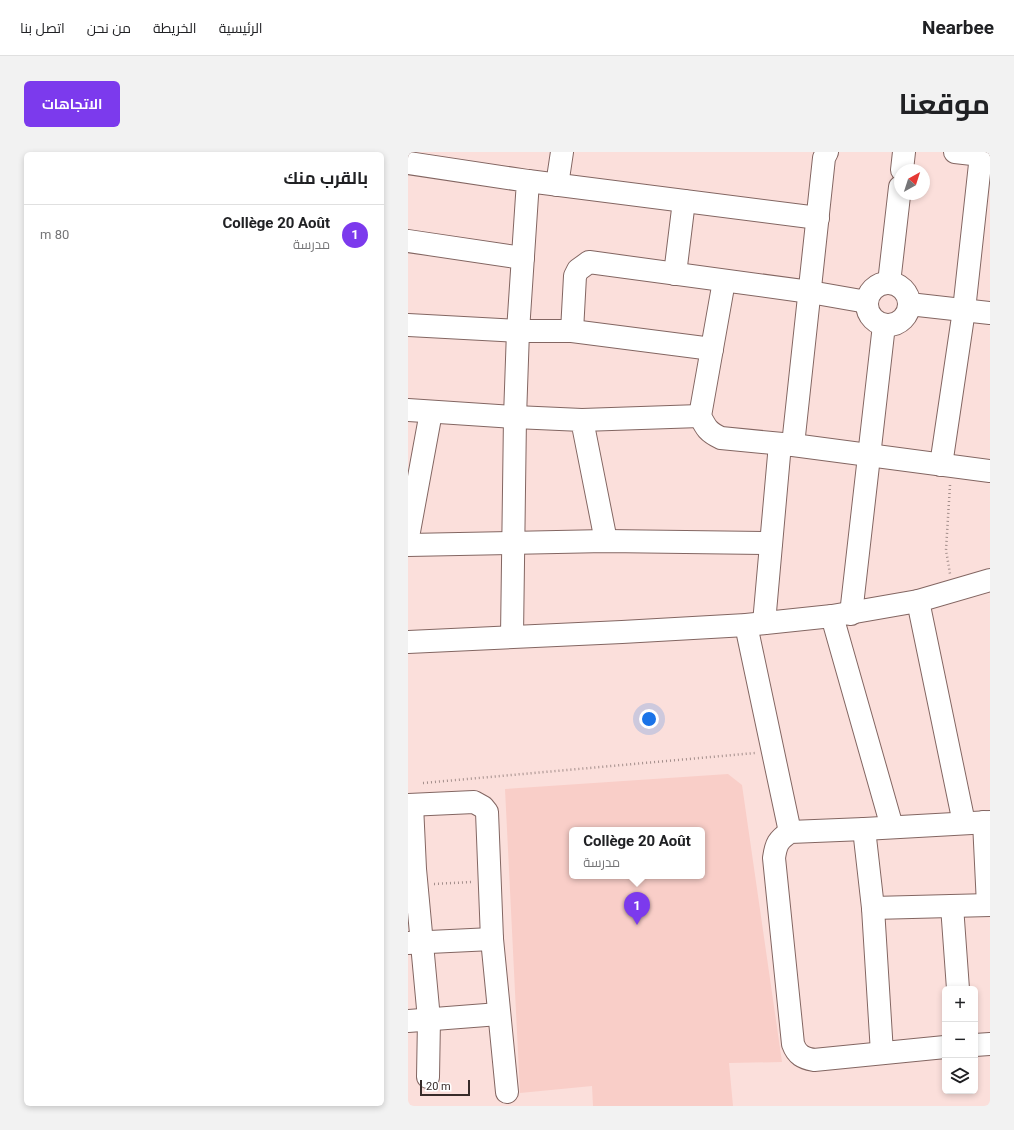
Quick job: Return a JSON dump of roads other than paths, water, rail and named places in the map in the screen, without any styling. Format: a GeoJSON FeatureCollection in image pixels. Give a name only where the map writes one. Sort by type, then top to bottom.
{"type":"FeatureCollection","features":[{"type":"Feature","properties":{"kind":"street"},"geometry":{"type":"LineString","coordinates":[[557,185],[562,152]]}},
{"type":"Feature","properties":{"kind":"street"},"geometry":{"type":"LineString","coordinates":[[790,832],[773,751],[755,624],[771,543],[810,292],[824,158],[827,152]]}},
{"type":"Feature","properties":{"kind":"street"},"geometry":{"type":"LineString","coordinates":[[903,164],[904,152]]}},
{"type":"Feature","properties":{"kind":"street"},"geometry":{"type":"LineString","coordinates":[[946,466],[964,310],[985,155],[955,152]]}},
{"type":"Feature","properties":{"kind":"street"},"geometry":{"type":"LineString","coordinates":[[408,163],[557,185],[818,218]]}},
{"type":"Feature","properties":{"kind":"street"},"geometry":{"type":"LineString","coordinates":[[512,636],[515,417],[518,331],[528,181]]}},
{"type":"Feature","properties":{"kind":"street"},"geometry":{"type":"LineString","coordinates":[[889,283],[899,200]]}},
{"type":"Feature","properties":{"kind":"street"},"geometry":{"type":"LineString","coordinates":[[675,274],[684,201]]}},
{"type":"Feature","properties":{"kind":"street"},"geometry":{"type":"LineString","coordinates":[[408,241],[523,258]]}},
{"type":"Feature","properties":{"kind":"street"},"geometry":{"type":"LineString","coordinates":[[572,331],[575,276],[578,270],[589,262],[810,292],[867,302]]}},
{"type":"Feature","properties":{"kind":"street"},"geometry":{"type":"LineString","coordinates":[[724,281],[700,416],[704,425],[711,434],[721,438],[990,471]]}},
{"type":"Feature","properties":{"kind":"street"},"geometry":{"type":"LineString","coordinates":[[889,283],[899,286],[907,294],[909,304],[907,314],[902,321],[893,325],[884,325],[876,322],[871,317],[867,302],[869,294],[874,288],[881,284],[889,283]]}},
{"type":"Feature","properties":{"kind":"street"},"geometry":{"type":"LineString","coordinates":[[909,304],[990,313]]}},
{"type":"Feature","properties":{"kind":"street"},"geometry":{"type":"LineString","coordinates":[[408,325],[518,331],[572,331],[712,348]]}},
{"type":"Feature","properties":{"kind":"street"},"geometry":{"type":"LineString","coordinates":[[884,325],[869,456],[841,615],[892,827]]}},
{"type":"Feature","properties":{"kind":"street"},"geometry":{"type":"LineString","coordinates":[[408,410],[582,420],[700,416]]}},
{"type":"Feature","properties":{"kind":"street"},"geometry":{"type":"LineString","coordinates":[[408,537],[431,412]]}},
{"type":"Feature","properties":{"kind":"street"},"geometry":{"type":"LineString","coordinates":[[582,420],[606,541]]}},
{"type":"Feature","properties":{"kind":"street"},"geometry":{"type":"LineString","coordinates":[[408,545],[606,541],[771,543]]}},
{"type":"Feature","properties":{"kind":"street"},"geometry":{"type":"LineString","coordinates":[[408,642],[755,624],[841,615],[918,602],[990,580]]}},
{"type":"Feature","properties":{"kind":"street"},"geometry":{"type":"LineString","coordinates":[[873,908],[989,905],[979,822],[918,602]]}},
{"type":"Feature","properties":{"kind":"street"},"geometry":{"type":"LineString","coordinates":[[428,1077],[429,1019],[415,942],[414,875],[410,805],[474,802],[484,807],[487,812],[492,939],[507,1092]]}},
{"type":"Feature","properties":{"kind":"street"},"geometry":{"type":"LineString","coordinates":[[942,1047],[814,1060],[803,1058],[796,1052],[793,1044],[774,858],[780,838],[790,832],[979,822]]}},
{"type":"Feature","properties":{"kind":"street"},"geometry":{"type":"LineString","coordinates":[[864,829],[873,908],[882,1053]]}},
{"type":"Feature","properties":{"kind":"street"},"geometry":{"type":"LineString","coordinates":[[952,906],[958,986]]}},
{"type":"Feature","properties":{"kind":"street"},"geometry":{"type":"LineString","coordinates":[[415,942],[492,939]]}},
{"type":"Feature","properties":{"kind":"street"},"geometry":{"type":"LineString","coordinates":[[408,1021],[499,1014]]}},
{"type":"Feature","properties":{"kind":"street"},"geometry":{"type":"LineString","coordinates":[[978,1045],[990,1044]]}},
{"type":"Feature","properties":{"kind":"place","name":"Collège 20 Août"},"geometry":{"type":"Point","coordinates":[637,925]}}]}
